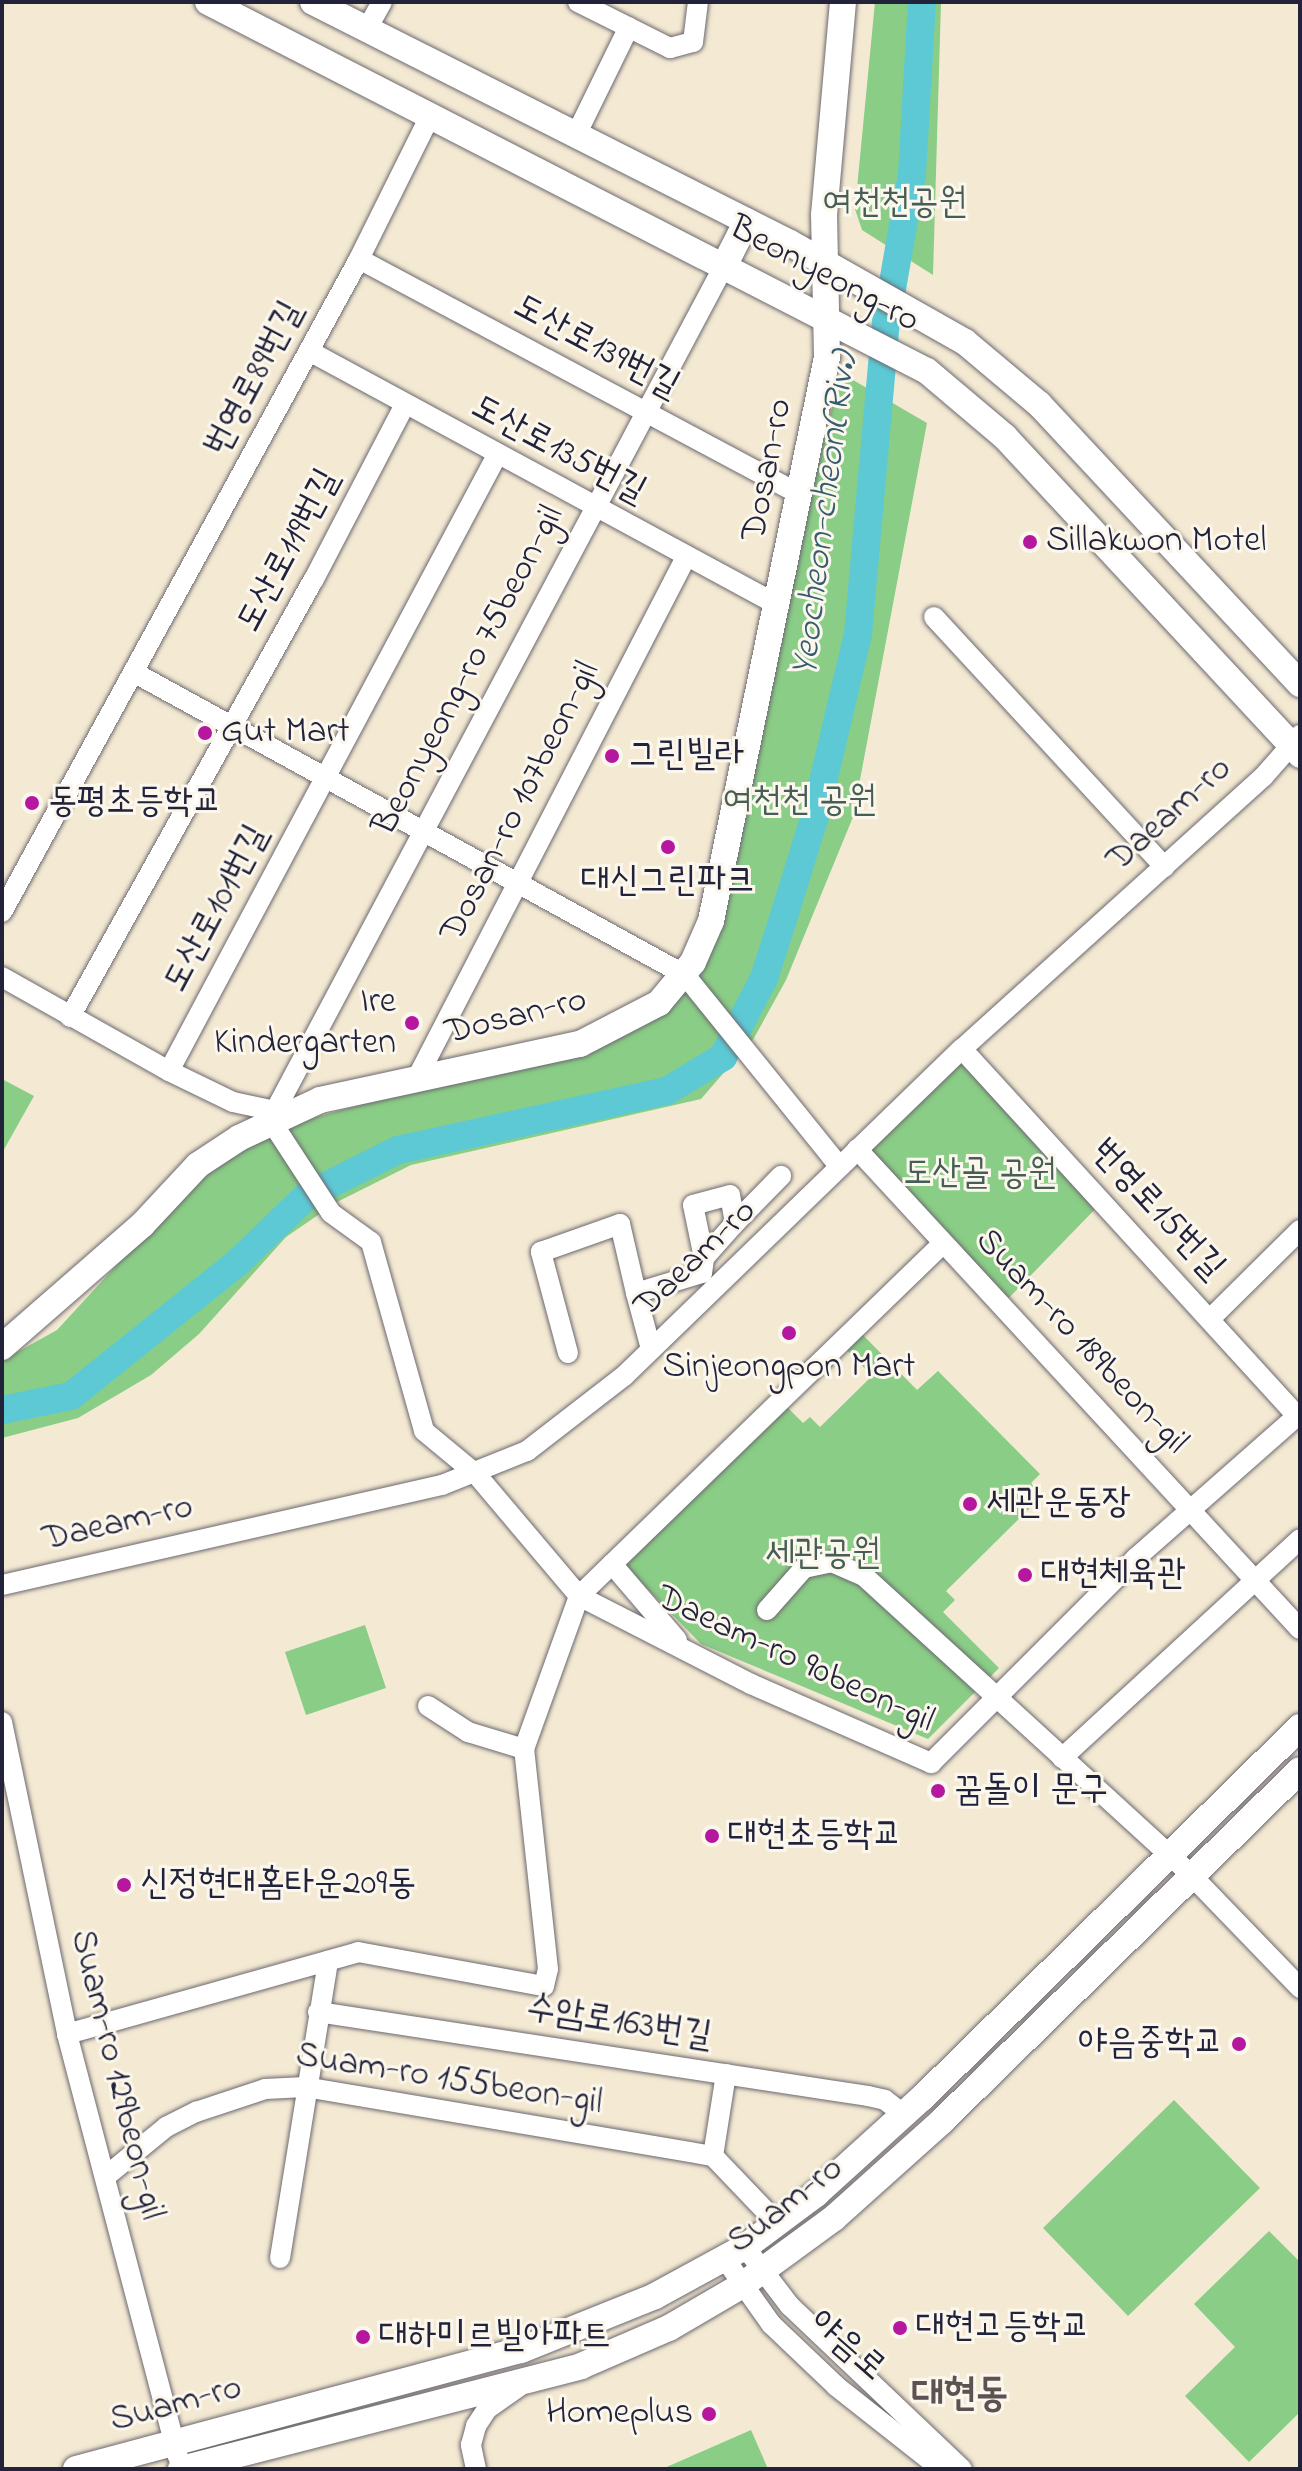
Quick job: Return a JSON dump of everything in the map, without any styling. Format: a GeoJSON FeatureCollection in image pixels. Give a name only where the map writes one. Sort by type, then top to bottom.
{"type":"FeatureCollection","features":[{"type":"Feature","properties":{"kind":"main road","name":"Beonyeong-ro"},"geometry":{"type":"LineString","coordinates":[[208,2],[725,264],[927,371],[1005,437],[1297,745]]}},
{"type":"Feature","properties":{"kind":"main road","name":"Beonyeong-ro"},"geometry":{"type":"LineString","coordinates":[[313,2],[747,221],[944,329],[1039,404],[1300,684]]}},
{"type":"Feature","properties":{"kind":"main road","name":"Dosan-ro"},"geometry":{"type":"LineString","coordinates":[[2,1347],[142,1225],[198,1165],[274,1117],[320,1100],[580,1044],[638,1017],[685,975],[711,921],[837,322],[824,261],[843,2]]}},
{"type":"Feature","properties":{"kind":"main road"},"geometry":{"type":"LineString","coordinates":[[725,264],[747,221]]}},
{"type":"Feature","properties":{"kind":"main road","name":"Suam-ro"},"geometry":{"type":"LineString","coordinates":[[76,2469],[521,2350],[622,2312],[735,2253],[777,2223],[904,2115],[1300,1727]]}},
{"type":"Feature","properties":{"kind":"main road","name":"Suam-ro"},"geometry":{"type":"LineString","coordinates":[[181,2469],[545,2375],[615,2352],[752,2279],[834,2218],[920,2140],[1298,1775]]}},
{"type":"Feature","properties":{"kind":"street"},"geometry":{"type":"LineString","coordinates":[[367,29],[382,2]]}},
{"type":"Feature","properties":{"kind":"street"},"geometry":{"type":"LineString","coordinates":[[578,2],[670,48],[693,42],[698,2]]}},
{"type":"Feature","properties":{"kind":"street"},"geometry":{"type":"LineString","coordinates":[[576,135],[629,27]]}},
{"type":"Feature","properties":{"kind":"street","name":"번영로89번길"},"geometry":{"type":"LineString","coordinates":[[2,912],[359,259],[431,114]]}},
{"type":"Feature","properties":{"kind":"street","name":"도산로139번길"},"geometry":{"type":"LineString","coordinates":[[359,259],[801,495]]}},
{"type":"Feature","properties":{"kind":"street","name":"Beonyeong-ro 75beon-gil"},"geometry":{"type":"LineString","coordinates":[[274,1117],[725,264]]}},
{"type":"Feature","properties":{"kind":"street","name":"도산로135번길"},"geometry":{"type":"LineString","coordinates":[[309,351],[496,457],[778,605]]}},
{"type":"Feature","properties":{"kind":"street","name":"도산로119번길"},"geometry":{"type":"LineString","coordinates":[[231,728],[404,406]]}},
{"type":"Feature","properties":{"kind":"street"},"geometry":{"type":"LineString","coordinates":[[326,779],[496,457]]}},
{"type":"Feature","properties":{"kind":"street","name":"Dosan-ro 107beon-gil"},"geometry":{"type":"LineString","coordinates":[[416,1080],[686,557]]}},
{"type":"Feature","properties":{"kind":"street"},"geometry":{"type":"LineString","coordinates":[[934,617],[1165,867]]}},
{"type":"Feature","properties":{"kind":"street"},"geometry":{"type":"LineString","coordinates":[[135,673],[685,975],[714,1006],[839,1166]]}},
{"type":"Feature","properties":{"kind":"street","name":"도산로101번길"},"geometry":{"type":"LineString","coordinates":[[70,1017],[231,728]]}},
{"type":"Feature","properties":{"kind":"street","name":"Daeam-ro"},"geometry":{"type":"LineString","coordinates":[[2,1585],[476,1474],[527,1451],[574,1419],[651,1349],[962,1049],[1297,745]]}},
{"type":"Feature","properties":{"kind":"street","name":"도산로101번길"},"geometry":{"type":"LineString","coordinates":[[169,1071],[326,779]]}},
{"type":"Feature","properties":{"kind":"street"},"geometry":{"type":"LineString","coordinates":[[2,977],[169,1071],[233,1102],[274,1117]]}},
{"type":"Feature","properties":{"kind":"street","name":"번영로15번길"},"geometry":{"type":"LineString","coordinates":[[962,1049],[1211,1318],[1299,1418]]}},
{"type":"Feature","properties":{"kind":"street","name":"Daeam-ro 90beon-gil"},"geometry":{"type":"LineString","coordinates":[[274,1117],[331,1213],[371,1242],[424,1431],[476,1474],[579,1596],[685,1649],[931,1763],[996,1696],[1190,1510],[1299,1418]]}},
{"type":"Feature","properties":{"kind":"street","name":"Suam-ro 189beon-gil"},"geometry":{"type":"LineString","coordinates":[[857,1149],[1300,1629]]}},
{"type":"Feature","properties":{"kind":"street"},"geometry":{"type":"LineString","coordinates":[[704,1258],[781,1176]]}},
{"type":"Feature","properties":{"kind":"street"},"geometry":{"type":"LineString","coordinates":[[636,1293],[702,1273],[704,1258],[693,1205],[730,1195],[735,1223]]}},
{"type":"Feature","properties":{"kind":"street"},"geometry":{"type":"LineString","coordinates":[[568,1353],[541,1252],[620,1224],[651,1349]]}},
{"type":"Feature","properties":{"kind":"street"},"geometry":{"type":"LineString","coordinates":[[1211,1318],[1300,1230]]}},
{"type":"Feature","properties":{"kind":"street"},"geometry":{"type":"LineString","coordinates":[[67,2034],[358,1952],[544,1986],[548,1969],[524,1749],[579,1596],[943,1243]]}},
{"type":"Feature","properties":{"kind":"street"},"geometry":{"type":"LineString","coordinates":[[1062,1758],[1300,1539]]}},
{"type":"Feature","properties":{"kind":"street"},"geometry":{"type":"LineString","coordinates":[[767,1610],[804,1568],[832,1562],[864,1576],[907,1611],[1168,1858],[1192,1876],[1300,1988]]}},
{"type":"Feature","properties":{"kind":"street"},"geometry":{"type":"LineString","coordinates":[[612,1564],[685,1649]]}},
{"type":"Feature","properties":{"kind":"street"},"geometry":{"type":"LineString","coordinates":[[428,1706],[468,1732],[524,1749]]}},
{"type":"Feature","properties":{"kind":"street","name":"Suam-ro 129beon-gil"},"geometry":{"type":"LineString","coordinates":[[2,1722],[67,2034],[181,2469]]}},
{"type":"Feature","properties":{"kind":"street"},"geometry":{"type":"LineString","coordinates":[[280,2258],[305,2087],[328,1961]]}},
{"type":"Feature","properties":{"kind":"street","name":"수암로163번길"},"geometry":{"type":"LineString","coordinates":[[318,2012],[868,2096],[885,2100],[904,2115]]}},
{"type":"Feature","properties":{"kind":"street"},"geometry":{"type":"LineString","coordinates":[[726,2074],[713,2156],[777,2223]]}},
{"type":"Feature","properties":{"kind":"street","name":"Suam-ro 155beon-gil"},"geometry":{"type":"LineString","coordinates":[[105,2177],[166,2127],[196,2112],[265,2089],[305,2087],[713,2156]]}},
{"type":"Feature","properties":{"kind":"street"},"geometry":{"type":"LineString","coordinates":[[735,2253],[752,2279],[790,2306],[962,2469]]}},
{"type":"Feature","properties":{"kind":"street","name":"야음로"},"geometry":{"type":"LineString","coordinates":[[752,2279],[771,2324],[836,2386],[941,2469]]}},
{"type":"Feature","properties":{"kind":"street"},"geometry":{"type":"LineString","coordinates":[[476,2469],[471,2445],[481,2418],[498,2399],[545,2375]]}},
{"type":"Feature","properties":{"kind":"green space","name":"여천천공원"},"geometry":{"type":"Polygon","coordinates":[[[875,2],[941,2],[933,275],[862,230],[855,209],[875,2]]]}},
{"type":"Feature","properties":{"kind":"green space","name":"여천천 공원"},"geometry":{"type":"Polygon","coordinates":[[[841,373],[927,423],[853,817],[786,980],[754,1038],[701,1099],[411,1165],[337,1202],[286,1237],[199,1334],[151,1375],[78,1418],[2,1438],[3,1360],[57,1330],[175,1202],[242,1147],[316,1117],[514,1063],[681,991],[841,373]]]}},
{"type":"Feature","properties":{"kind":"green space","name":"도산골 공원"},"geometry":{"type":"Polygon","coordinates":[[[962,1049],[1103,1201],[1001,1306],[857,1149],[962,1049]]]}},
{"type":"Feature","properties":{"kind":"green space"},"geometry":{"type":"Polygon","coordinates":[[[2,1079],[34,1096],[2,1153],[2,1079]]]}},
{"type":"Feature","properties":{"kind":"green space","name":"세관공원"},"geometry":{"type":"Polygon","coordinates":[[[858,1330],[917,1390],[938,1371],[1040,1474],[1031,1483],[1043,1495],[946,1591],[955,1600],[943,1612],[999,1668],[928,1739],[701,1644],[621,1562],[783,1403],[803,1423],[810,1417],[820,1427],[872,1376],[842,1345],[858,1330]]]}},
{"type":"Feature","properties":{"kind":"green space"},"geometry":{"type":"Polygon","coordinates":[[[365,1625],[386,1688],[306,1715],[285,1652],[365,1625]]]}},
{"type":"Feature","properties":{"kind":"green space"},"geometry":{"type":"Polygon","coordinates":[[[1174,2100],[1260,2188],[1128,2316],[1043,2228],[1174,2100]]]}},
{"type":"Feature","properties":{"kind":"green space"},"geometry":{"type":"Polygon","coordinates":[[[1269,2231],[1300,2262],[1300,2412],[1249,2462],[1185,2396],[1235,2347],[1194,2304],[1269,2231]]]}},
{"type":"Feature","properties":{"kind":"green space"},"geometry":{"type":"Polygon","coordinates":[[[751,2430],[768,2469],[662,2469],[751,2430]]]}},
{"type":"Feature","properties":{"kind":"waterway","name":"Yeocheon-cheon(Riv.)"},"geometry":{"type":"LineString","coordinates":[[2,1410],[71,1396],[237,1263],[308,1195],[398,1150],[667,1091],[723,1057],[764,978],[784,916],[815,816],[858,634],[886,323],[912,174],[922,2]]}},
{"type":"Feature","properties":{"kind":"place","name":"Sillakwon Motel"},"geometry":{"type":"Point","coordinates":[1030,542]}},
{"type":"Feature","properties":{"kind":"place","name":"Gut Mart"},"geometry":{"type":"Point","coordinates":[205,733]}},
{"type":"Feature","properties":{"kind":"place","name":"그린빌라"},"geometry":{"type":"Point","coordinates":[612,756]}},
{"type":"Feature","properties":{"kind":"place","name":"동평초등학교"},"geometry":{"type":"Point","coordinates":[32,803]}},
{"type":"Feature","properties":{"kind":"place","name":"대신그린파크"},"geometry":{"type":"Point","coordinates":[668,847]}},
{"type":"Feature","properties":{"kind":"place","name":"Ire Kindergarten"},"geometry":{"type":"Point","coordinates":[412,1023]}},
{"type":"Feature","properties":{"kind":"place","name":"Sinjeongpon Mart"},"geometry":{"type":"Point","coordinates":[789,1333]}},
{"type":"Feature","properties":{"kind":"place","name":"세관운동장"},"geometry":{"type":"Point","coordinates":[970,1504]}},
{"type":"Feature","properties":{"kind":"place","name":"대현체육관"},"geometry":{"type":"Point","coordinates":[1025,1575]}},
{"type":"Feature","properties":{"kind":"place","name":"꿈돌이 문구"},"geometry":{"type":"Point","coordinates":[938,1791]}},
{"type":"Feature","properties":{"kind":"place","name":"대현초등학교"},"geometry":{"type":"Point","coordinates":[712,1836]}},
{"type":"Feature","properties":{"kind":"place","name":"신정현대홈타운209동"},"geometry":{"type":"Point","coordinates":[124,1885]}},
{"type":"Feature","properties":{"kind":"place","name":"야음중학교"},"geometry":{"type":"Point","coordinates":[1239,2044]}},
{"type":"Feature","properties":{"kind":"place","name":"대현고등학교"},"geometry":{"type":"Point","coordinates":[900,2328]}},
{"type":"Feature","properties":{"kind":"place","name":"대하미르빌아파트"},"geometry":{"type":"Point","coordinates":[363,2337]}},
{"type":"Feature","properties":{"kind":"place","name":"Homeplus"},"geometry":{"type":"Point","coordinates":[709,2414]}},
{"type":"Feature","properties":{"kind":"district","name":"대현동"},"geometry":{"type":"Point","coordinates":[960,2396]}}]}
